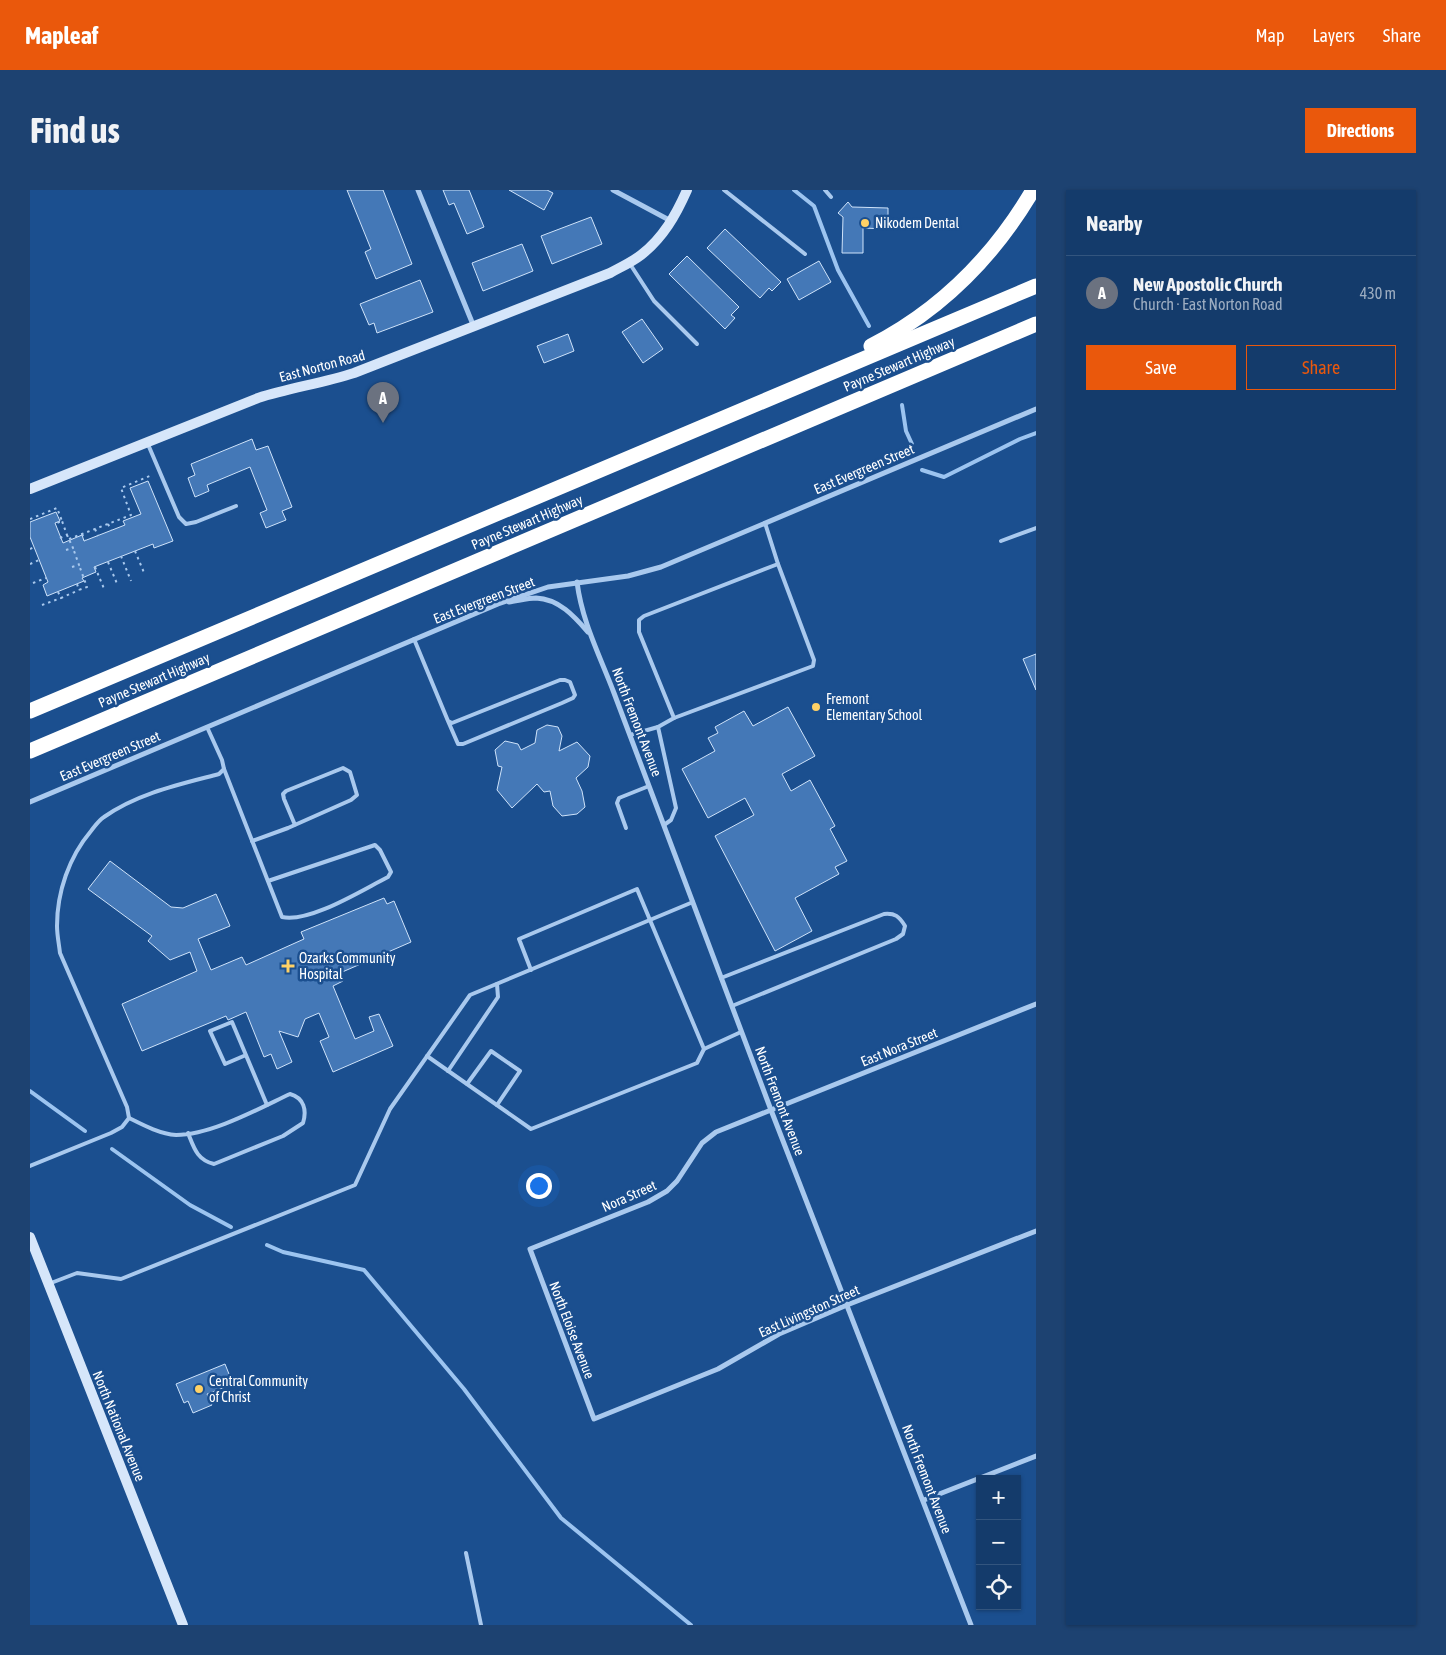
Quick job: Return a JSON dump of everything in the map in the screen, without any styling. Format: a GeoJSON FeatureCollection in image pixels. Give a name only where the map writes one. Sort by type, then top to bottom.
{"type":"FeatureCollection","features":[{"type":"Feature","properties":{"kind":"highway"},"geometry":{"type":"LineString","coordinates":[[744,409],[888,337],[921,317],[957,287],[986,256],[1013,222],[1033,190]]}},
{"type":"Feature","properties":{"kind":"highway","name":"Payne Stewart Highway"},"geometry":{"type":"LineString","coordinates":[[30,711],[1036,286]]}},
{"type":"Feature","properties":{"kind":"highway","name":"Payne Stewart Highway"},"geometry":{"type":"LineString","coordinates":[[30,751],[1036,324]]}},
{"type":"Feature","properties":{"kind":"highway"},"geometry":{"type":"LineString","coordinates":[[964,354],[1036,329]]}},
{"type":"Feature","properties":{"kind":"main road","name":"East Norton Road"},"geometry":{"type":"LineString","coordinates":[[30,489],[258,398],[354,373],[610,273],[640,256],[649,247],[672,222],[687,190]]}},
{"type":"Feature","properties":{"kind":"main road","name":"North National Avenue"},"geometry":{"type":"LineString","coordinates":[[30,1240],[183,1625]]}},
{"type":"Feature","properties":{"kind":"street"},"geometry":{"type":"LineString","coordinates":[[418,190],[474,327]]}},
{"type":"Feature","properties":{"kind":"street"},"geometry":{"type":"LineString","coordinates":[[613,190],[672,222]]}},
{"type":"Feature","properties":{"kind":"street","name":"East Evergreen Street"},"geometry":{"type":"LineString","coordinates":[[30,802],[498,604],[531,592],[577,582],[611,579],[653,569],[1036,409]]}},
{"type":"Feature","properties":{"kind":"street","name":"North Fremont Avenue"},"geometry":{"type":"LineString","coordinates":[[577,582],[579,599],[589,633],[630,735],[741,1032],[971,1625]]}},
{"type":"Feature","properties":{"kind":"street"},"geometry":{"type":"LineString","coordinates":[[498,604],[536,598],[551,602],[565,608],[589,633]]}},
{"type":"Feature","properties":{"kind":"street","name":"East Nora Street"},"geometry":{"type":"LineString","coordinates":[[771,1110],[1036,1004]]}},
{"type":"Feature","properties":{"kind":"street","name":"Nora Street"},"geometry":{"type":"LineString","coordinates":[[530,1249],[648,1202],[666,1191],[677,1181],[702,1143],[716,1132],[771,1110]]}},
{"type":"Feature","properties":{"kind":"street","name":"East Livingston Street"},"geometry":{"type":"LineString","coordinates":[[594,1419],[718,1369],[779,1334],[847,1305],[1036,1231]]}},
{"type":"Feature","properties":{"kind":"street","name":"North Eloise Avenue"},"geometry":{"type":"LineString","coordinates":[[530,1249],[594,1419]]}},
{"type":"Feature","properties":{"kind":"street"},"geometry":{"type":"LineString","coordinates":[[924,1500],[1036,1456]]}},
{"type":"Feature","properties":{"kind":"lane"},"geometry":{"type":"LineString","coordinates":[[724,190],[805,254]]}},
{"type":"Feature","properties":{"kind":"lane"},"geometry":{"type":"LineString","coordinates":[[826,190],[831,196]]}},
{"type":"Feature","properties":{"kind":"lane"},"geometry":{"type":"LineString","coordinates":[[625,265],[654,301],[697,344]]}},
{"type":"Feature","properties":{"kind":"lane"},"geometry":{"type":"LineString","coordinates":[[147,442],[178,517],[186,524],[196,522],[236,506]]}},
{"type":"Feature","properties":{"kind":"lane"},"geometry":{"type":"LineString","coordinates":[[630,735],[658,727],[674,718],[813,666],[814,660],[778,564],[766,523]]}},
{"type":"Feature","properties":{"kind":"lane"},"geometry":{"type":"LineString","coordinates":[[1001,541],[1036,528]]}},
{"type":"Feature","properties":{"kind":"lane"},"geometry":{"type":"LineString","coordinates":[[674,718],[640,632],[639,620],[644,616],[778,564]]}},
{"type":"Feature","properties":{"kind":"lane"},"geometry":{"type":"LineString","coordinates":[[414,639],[455,740],[458,744],[463,744],[562,703],[573,698],[575,694],[570,682],[560,680],[456,722],[448,721]]}},
{"type":"Feature","properties":{"kind":"lane"},"geometry":{"type":"LineString","coordinates":[[207,727],[222,760],[224,769],[282,917],[297,918],[312,914],[388,877],[391,872],[380,850],[375,846],[268,881]]}},
{"type":"Feature","properties":{"kind":"lane"},"geometry":{"type":"LineString","coordinates":[[658,727],[676,808],[671,820],[664,825]]}},
{"type":"Feature","properties":{"kind":"lane"},"geometry":{"type":"LineString","coordinates":[[252,841],[295,825],[351,800],[357,795],[350,772],[343,768],[334,770],[286,790],[283,794],[284,799],[295,825]]}},
{"type":"Feature","properties":{"kind":"lane"},"geometry":{"type":"LineString","coordinates":[[30,1166],[111,1133],[122,1127],[129,1118],[127,1106],[60,953],[57,927],[59,900],[66,875],[82,842],[103,818],[129,802],[177,785],[220,774],[224,769]]}},
{"type":"Feature","properties":{"kind":"lane"},"geometry":{"type":"LineString","coordinates":[[626,828],[617,803],[619,798],[649,786]]}},
{"type":"Feature","properties":{"kind":"lane"},"geometry":{"type":"LineString","coordinates":[[531,970],[520,939],[637,890],[704,1049]]}},
{"type":"Feature","properties":{"kind":"lane"},"geometry":{"type":"LineString","coordinates":[[49,1284],[77,1273],[121,1279],[354,1186],[390,1109],[470,995],[693,902]]}},
{"type":"Feature","properties":{"kind":"lane"},"geometry":{"type":"LineString","coordinates":[[721,978],[884,914],[894,913],[905,926],[903,934],[896,940],[732,1006]]}},
{"type":"Feature","properties":{"kind":"lane"},"geometry":{"type":"LineString","coordinates":[[448,1071],[498,997],[498,984]]}},
{"type":"Feature","properties":{"kind":"lane"},"geometry":{"type":"LineString","coordinates":[[246,1055],[225,1064],[210,1031],[232,1022],[246,1055],[267,1105]]}},
{"type":"Feature","properties":{"kind":"lane"},"geometry":{"type":"LineString","coordinates":[[427,1056],[531,1129],[697,1063],[704,1049],[741,1032]]}},
{"type":"Feature","properties":{"kind":"lane"},"geometry":{"type":"LineString","coordinates":[[467,1084],[491,1051],[520,1071],[497,1105]]}},
{"type":"Feature","properties":{"kind":"lane"},"geometry":{"type":"LineString","coordinates":[[129,1118],[147,1127],[176,1135],[188,1133],[206,1130],[290,1094],[296,1096],[304,1106],[306,1114],[303,1123],[283,1136],[214,1164],[204,1162],[196,1151],[188,1133]]}},
{"type":"Feature","properties":{"kind":"lane"},"geometry":{"type":"LineString","coordinates":[[466,1553],[481,1625]]}},
{"type":"Feature","properties":{"kind":"path"},"geometry":{"type":"LineString","coordinates":[[69,539],[131,514],[121,488],[160,472]]}},
{"type":"Feature","properties":{"kind":"path"},"geometry":{"type":"LineString","coordinates":[[30,519],[57,508],[87,587],[42,605]]}},
{"type":"Feature","properties":{"kind":"path"},"geometry":{"type":"LineString","coordinates":[[55,524],[62,522]]}},
{"type":"Feature","properties":{"kind":"path"},"geometry":{"type":"LineString","coordinates":[[108,524],[111,530]]}},
{"type":"Feature","properties":{"kind":"path"},"geometry":{"type":"LineString","coordinates":[[95,529],[98,536]]}},
{"type":"Feature","properties":{"kind":"path"},"geometry":{"type":"LineString","coordinates":[[82,534],[85,541]]}},
{"type":"Feature","properties":{"kind":"path"},"geometry":{"type":"LineString","coordinates":[[60,538],[68,535]]}},
{"type":"Feature","properties":{"kind":"path"},"geometry":{"type":"LineString","coordinates":[[30,549],[34,548]]}},
{"type":"Feature","properties":{"kind":"path"},"geometry":{"type":"LineString","coordinates":[[66,550],[72,548]]}},
{"type":"Feature","properties":{"kind":"path"},"geometry":{"type":"LineString","coordinates":[[135,551],[145,575]]}},
{"type":"Feature","properties":{"kind":"path"},"geometry":{"type":"LineString","coordinates":[[121,556],[131,580]]}},
{"type":"Feature","properties":{"kind":"path"},"geometry":{"type":"LineString","coordinates":[[30,564],[39,560]]}},
{"type":"Feature","properties":{"kind":"path"},"geometry":{"type":"LineString","coordinates":[[108,562],[118,586]]}},
{"type":"Feature","properties":{"kind":"path"},"geometry":{"type":"LineString","coordinates":[[72,567],[79,565]]}},
{"type":"Feature","properties":{"kind":"path"},"geometry":{"type":"LineString","coordinates":[[95,567],[105,591]]}},
{"type":"Feature","properties":{"kind":"path"},"geometry":{"type":"LineString","coordinates":[[33,583],[46,578]]}},
{"type":"Feature","properties":{"kind":"path"},"geometry":{"type":"LineString","coordinates":[[77,584],[79,590]]}},
{"type":"Feature","properties":{"kind":"path"},"geometry":{"type":"LineString","coordinates":[[58,592],[60,598]]}},
{"type":"Feature","properties":{"kind":"building"},"geometry":{"type":"Polygon","coordinates":[[[347,190],[383,190],[412,264],[376,279],[365,252],[371,249],[347,190]]]}},
{"type":"Feature","properties":{"kind":"building"},"geometry":{"type":"Polygon","coordinates":[[[443,190],[469,190],[484,227],[467,234],[454,203],[449,205],[443,190]]]}},
{"type":"Feature","properties":{"kind":"building"},"geometry":{"type":"Polygon","coordinates":[[[509,190],[547,190],[553,193],[544,210],[509,190]]]}},
{"type":"Feature","properties":{"kind":"building","name":"Nikodem Dental"},"geometry":{"type":"Polygon","coordinates":[[[848,202],[852,207],[888,208],[888,229],[863,228],[863,253],[842,253],[843,217],[838,213],[848,202]]]}},
{"type":"Feature","properties":{"kind":"building"},"geometry":{"type":"Polygon","coordinates":[[[591,217],[602,244],[552,264],[541,236],[591,217]]]}},
{"type":"Feature","properties":{"kind":"building"},"geometry":{"type":"Polygon","coordinates":[[[725,229],[781,282],[772,291],[769,288],[760,298],[707,248],[725,229]]]}},
{"type":"Feature","properties":{"kind":"building"},"geometry":{"type":"Polygon","coordinates":[[[522,244],[533,271],[483,291],[472,263],[522,244]]]}},
{"type":"Feature","properties":{"kind":"building"},"geometry":{"type":"Polygon","coordinates":[[[687,256],[739,307],[731,315],[735,318],[725,329],[669,274],[687,256]]]}},
{"type":"Feature","properties":{"kind":"building"},"geometry":{"type":"Polygon","coordinates":[[[819,261],[831,282],[799,300],[787,279],[819,261]]]}},
{"type":"Feature","properties":{"kind":"building"},"geometry":{"type":"Polygon","coordinates":[[[420,280],[433,312],[377,333],[374,323],[369,325],[360,304],[420,280]]]}},
{"type":"Feature","properties":{"kind":"building"},"geometry":{"type":"Polygon","coordinates":[[[642,319],[663,349],[643,363],[622,332],[642,319]]]}},
{"type":"Feature","properties":{"kind":"building"},"geometry":{"type":"Polygon","coordinates":[[[568,334],[574,351],[544,363],[537,346],[568,334]]]}},
{"type":"Feature","properties":{"kind":"building"},"geometry":{"type":"Polygon","coordinates":[[[252,439],[256,450],[268,446],[292,507],[282,511],[286,520],[266,528],[260,513],[267,510],[250,467],[207,485],[209,491],[195,497],[188,478],[195,475],[191,464],[252,439]]]}},
{"type":"Feature","properties":{"kind":"building"},"geometry":{"type":"Polygon","coordinates":[[[148,481],[173,541],[154,548],[153,544],[94,567],[96,572],[82,578],[84,581],[47,596],[43,585],[48,582],[30,537],[30,522],[56,512],[60,521],[55,523],[63,543],[82,535],[84,541],[125,525],[123,521],[141,514],[130,488],[148,481]]]}},
{"type":"Feature","properties":{"kind":"building"},"geometry":{"type":"Polygon","coordinates":[[[1036,654],[1036,690],[1023,659],[1036,654]]]}},
{"type":"Feature","properties":{"kind":"building"},"geometry":{"type":"Polygon","coordinates":[[[788,707],[815,756],[782,774],[791,791],[810,780],[835,826],[830,829],[847,861],[835,867],[839,874],[795,898],[812,931],[775,951],[715,836],[754,815],[745,798],[708,818],[682,769],[715,751],[708,738],[718,733],[715,727],[744,711],[753,726],[788,707]]]}},
{"type":"Feature","properties":{"kind":"building"},"geometry":{"type":"Polygon","coordinates":[[[547,725],[558,727],[562,736],[559,751],[577,742],[590,756],[588,767],[576,778],[582,791],[585,807],[577,814],[562,816],[553,806],[550,791],[544,792],[537,784],[512,808],[497,790],[502,767],[498,766],[495,750],[505,741],[518,744],[521,750],[535,743],[537,730],[547,725]]]}},
{"type":"Feature","properties":{"kind":"building","name":"Ozarks Community Hospital"},"geometry":{"type":"Polygon","coordinates":[[[110,861],[171,907],[183,908],[216,894],[230,926],[198,939],[211,970],[242,957],[246,965],[304,939],[301,932],[384,898],[387,904],[394,901],[411,942],[340,973],[343,981],[333,986],[355,1039],[374,1031],[369,1017],[379,1014],[393,1046],[333,1072],[320,1041],[329,1037],[319,1013],[305,1019],[298,1037],[279,1031],[292,1062],[277,1069],[271,1054],[264,1057],[246,1012],[228,1020],[226,1016],[142,1051],[122,1004],[197,971],[190,952],[170,960],[148,941],[152,936],[88,889],[110,861]]]}},
{"type":"Feature","properties":{"kind":"building","name":"Central Community of Christ"},"geometry":{"type":"Polygon","coordinates":[[[225,1364],[233,1384],[207,1394],[212,1405],[193,1413],[188,1401],[184,1403],[176,1384],[225,1364]]]}},
{"type":"Feature","properties":{"kind":"waterway"},"geometry":{"type":"LineString","coordinates":[[794,190],[814,206],[838,270],[869,326]]}},
{"type":"Feature","properties":{"kind":"waterway"},"geometry":{"type":"LineString","coordinates":[[902,405],[906,431],[912,444]]}},
{"type":"Feature","properties":{"kind":"waterway"},"geometry":{"type":"LineString","coordinates":[[922,470],[944,477],[1036,433]]}},
{"type":"Feature","properties":{"kind":"waterway"},"geometry":{"type":"LineString","coordinates":[[30,1091],[85,1131]]}},
{"type":"Feature","properties":{"kind":"waterway"},"geometry":{"type":"LineString","coordinates":[[112,1149],[190,1205],[231,1227]]}},
{"type":"Feature","properties":{"kind":"waterway"},"geometry":{"type":"LineString","coordinates":[[267,1245],[283,1252],[364,1270],[464,1389],[561,1518],[691,1625]]}},
{"type":"Feature","properties":{"kind":"place","name":"Nikodem Dental"},"geometry":{"type":"Point","coordinates":[865,223]}},
{"type":"Feature","properties":{"kind":"place","name":"New Apostolic Church"},"geometry":{"type":"Point","coordinates":[383,423]}},
{"type":"Feature","properties":{"kind":"place","name":"Fremont Elementary School"},"geometry":{"type":"Point","coordinates":[816,707]}},
{"type":"Feature","properties":{"kind":"place","name":"Ozarks Community Hospital"},"geometry":{"type":"Point","coordinates":[288,966]}},
{"type":"Feature","properties":{"kind":"place","name":"Central Community of Christ"},"geometry":{"type":"Point","coordinates":[199,1389]}}]}
